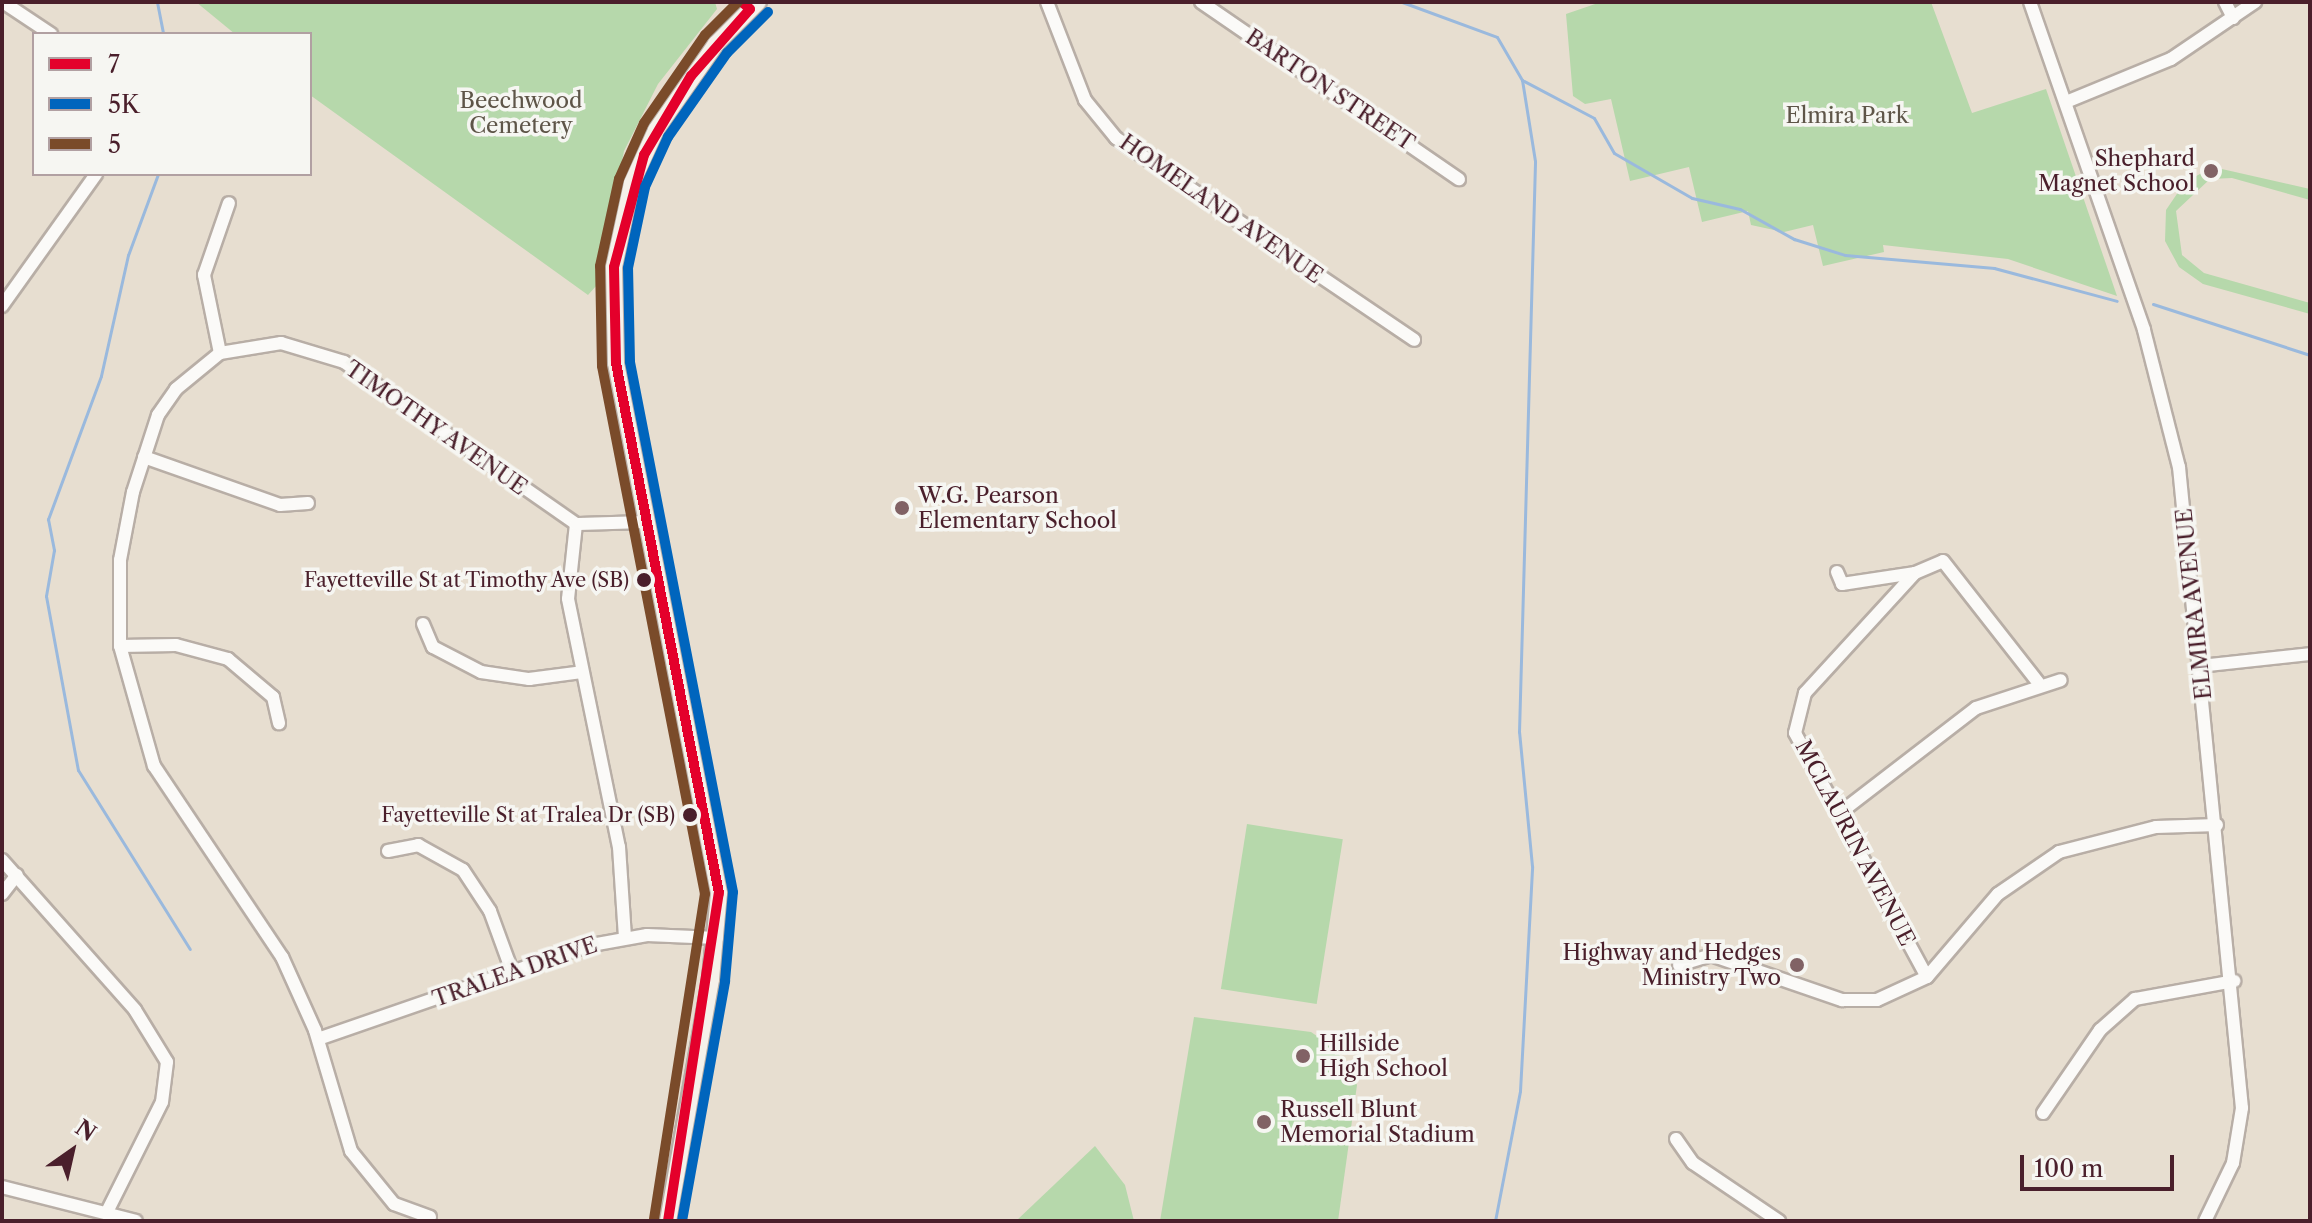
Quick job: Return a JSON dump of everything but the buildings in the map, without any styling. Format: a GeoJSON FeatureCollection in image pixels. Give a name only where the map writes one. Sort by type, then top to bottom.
{"type":"FeatureCollection","features":[{"type":"Feature","properties":{"kind":"main road"},"geometry":{"type":"LineString","coordinates":[[668,1221],[717,938],[718,879],[613,336],[622,221],[674,100],[758,2]]}},
{"type":"Feature","properties":{"kind":"street","name":"HOMELAND AVENUE"},"geometry":{"type":"LineString","coordinates":[[1047,2],[1085,100],[1116,138],[1414,340]]}},
{"type":"Feature","properties":{"kind":"street","name":"BARTON STREET"},"geometry":{"type":"LineString","coordinates":[[1201,2],[1459,179]]}},
{"type":"Feature","properties":{"kind":"street","name":"ELMIRA AVENUE"},"geometry":{"type":"LineString","coordinates":[[2030,2],[2066,102],[2174,438],[2234,981],[2242,1122],[2229,1175],[2205,1221]]}},
{"type":"Feature","properties":{"kind":"street"},"geometry":{"type":"LineString","coordinates":[[2225,2],[2233,18]]}},
{"type":"Feature","properties":{"kind":"street"},"geometry":{"type":"LineString","coordinates":[[2066,102],[2162,64],[2255,2]]}},
{"type":"Feature","properties":{"kind":"street"},"geometry":{"type":"LineString","coordinates":[[5,7],[48,32]]}},
{"type":"Feature","properties":{"kind":"street"},"geometry":{"type":"LineString","coordinates":[[2,306],[95,176]]}},
{"type":"Feature","properties":{"kind":"street"},"geometry":{"type":"LineString","coordinates":[[229,203],[204,275],[220,353],[170,397],[144,457],[121,544],[120,646],[154,766],[282,957],[318,1039],[351,1151],[394,1204],[430,1217]]}},
{"type":"Feature","properties":{"kind":"street","name":"TIMOTHY AVENUE"},"geometry":{"type":"LineString","coordinates":[[220,353],[281,343],[332,356],[576,524]]}},
{"type":"Feature","properties":{"kind":"street"},"geometry":{"type":"LineString","coordinates":[[144,457],[280,505],[308,503]]}},
{"type":"Feature","properties":{"kind":"street"},"geometry":{"type":"LineString","coordinates":[[625,938],[619,847],[567,586],[576,524],[648,522]]}},
{"type":"Feature","properties":{"kind":"street"},"geometry":{"type":"LineString","coordinates":[[1837,572],[1842,584],[1908,574],[1943,561],[2038,682]]}},
{"type":"Feature","properties":{"kind":"street","name":"MCLAURIN AVENUE"},"geometry":{"type":"LineString","coordinates":[[1908,574],[1797,707],[1797,740],[1841,812],[1927,977]]}},
{"type":"Feature","properties":{"kind":"street"},"geometry":{"type":"LineString","coordinates":[[423,624],[433,647],[481,672],[529,679],[582,672]]}},
{"type":"Feature","properties":{"kind":"street"},"geometry":{"type":"LineString","coordinates":[[120,646],[176,645],[228,659],[273,697],[279,723]]}},
{"type":"Feature","properties":{"kind":"street"},"geometry":{"type":"LineString","coordinates":[[2200,666],[2310,654]]}},
{"type":"Feature","properties":{"kind":"street"},"geometry":{"type":"LineString","coordinates":[[1841,812],[1964,716],[2038,682],[2061,680]]}},
{"type":"Feature","properties":{"kind":"street"},"geometry":{"type":"LineString","coordinates":[[1679,965],[1711,955],[1864,1002],[1927,977],[1998,894],[2059,852],[2156,827],[2217,825]]}},
{"type":"Feature","properties":{"kind":"street"},"geometry":{"type":"LineString","coordinates":[[388,851],[418,845],[463,870],[490,911],[512,971]]}},
{"type":"Feature","properties":{"kind":"street"},"geometry":{"type":"LineString","coordinates":[[2,860],[140,1016],[167,1062],[162,1102],[108,1210]]}},
{"type":"Feature","properties":{"kind":"street"},"geometry":{"type":"LineString","coordinates":[[2,894],[17,875]]}},
{"type":"Feature","properties":{"kind":"street","name":"TRALEA DRIVE"},"geometry":{"type":"LineString","coordinates":[[318,1039],[512,971],[625,938],[717,938]]}},
{"type":"Feature","properties":{"kind":"street"},"geometry":{"type":"LineString","coordinates":[[2043,1113],[2100,1030],[2135,999],[2234,981]]}},
{"type":"Feature","properties":{"kind":"street"},"geometry":{"type":"LineString","coordinates":[[1676,1139],[1693,1163],[1779,1221]]}},
{"type":"Feature","properties":{"kind":"street"},"geometry":{"type":"LineString","coordinates":[[2,1187],[108,1210],[136,1221]]}},
{"type":"Feature","properties":{"kind":"green space","name":"Beechwood Cemetery"},"geometry":{"type":"Polygon","coordinates":[[[196,2],[715,2],[717,9],[658,84],[624,151],[597,285],[588,295],[312,96],[312,32],[233,32],[196,2]]]}},
{"type":"Feature","properties":{"kind":"green space","name":"Elmira Park"},"geometry":{"type":"Polygon","coordinates":[[[1601,2],[1931,2],[1972,113],[2046,89],[2117,296],[2008,259],[1883,245],[1884,252],[1823,266],[1813,225],[1784,232],[1751,225],[1748,211],[1702,222],[1689,167],[1630,181],[1611,99],[1585,104],[1573,96],[1566,14],[1601,2]]]}},
{"type":"Feature","properties":{"kind":"green space"},"geometry":{"type":"Polygon","coordinates":[[[2213,167],[2310,189],[2310,200],[2232,178],[2210,179],[2176,211],[2182,255],[2204,273],[2310,303],[2310,314],[2203,284],[2179,267],[2165,241],[2166,210],[2185,182],[2213,167]]]}},
{"type":"Feature","properties":{"kind":"green space"},"geometry":{"type":"Polygon","coordinates":[[[1247,824],[1343,839],[1317,1004],[1221,989],[1247,824]]]}},
{"type":"Feature","properties":{"kind":"green space","name":"Russell Blunt Memorial Stadium"},"geometry":{"type":"Polygon","coordinates":[[[1194,1017],[1311,1032],[1336,1049],[1357,1085],[1338,1221],[1160,1221],[1194,1017]]]}},
{"type":"Feature","properties":{"kind":"green space"},"geometry":{"type":"Polygon","coordinates":[[[1095,1146],[1125,1185],[1134,1221],[1016,1221],[1095,1146]]]}},
{"type":"Feature","properties":{"kind":"waterway"},"geometry":{"type":"LineString","coordinates":[[157,2],[163,32]]}},
{"type":"Feature","properties":{"kind":"waterway"},"geometry":{"type":"LineString","coordinates":[[1402,2],[1497,37],[1522,80],[1594,118],[1614,153],[1692,198],[1740,209],[1794,239],[1845,255],[1994,268],[2117,301]]}},
{"type":"Feature","properties":{"kind":"waterway"},"geometry":{"type":"LineString","coordinates":[[1495,1221],[1520,1091],[1532,866],[1519,732],[1535,161],[1522,80]]}},
{"type":"Feature","properties":{"kind":"waterway"},"geometry":{"type":"LineString","coordinates":[[157,176],[128,255],[101,376],[48,519],[54,550],[46,596],[78,770],[190,949]]}},
{"type":"Feature","properties":{"kind":"waterway"},"geometry":{"type":"LineString","coordinates":[[2153,304],[2310,355]]}},
{"type":"Feature","properties":{"kind":"transit line","name":"5"},"geometry":{"type":"LineString","coordinates":[[654,1219],[705,894],[602,366],[600,266],[619,179],[644,123],[705,35],[738,2]]}},
{"type":"Feature","properties":{"kind":"transit line","name":"7"},"geometry":{"type":"LineString","coordinates":[[668,1221],[719,893],[616,363],[614,267],[644,155],[691,76],[750,9],[742,2]]}},
{"type":"Feature","properties":{"kind":"transit line","name":"5K"},"geometry":{"type":"LineString","coordinates":[[682,1221],[725,981],[733,892],[630,362],[628,268],[645,187],[668,137],[727,53],[768,12]]}},
{"type":"Feature","properties":{"kind":"place","name":"Shephard Magnet School"},"geometry":{"type":"Point","coordinates":[2211,171]}},
{"type":"Feature","properties":{"kind":"place","name":"W.G. Pearson Elementary School"},"geometry":{"type":"Point","coordinates":[902,508]}},
{"type":"Feature","properties":{"kind":"place","name":"Fayetteville St at Timothy Ave (SB)"},"geometry":{"type":"Point","coordinates":[644,580]}},
{"type":"Feature","properties":{"kind":"place","name":"Fayetteville St at Tralea Dr (SB)"},"geometry":{"type":"Point","coordinates":[690,815]}},
{"type":"Feature","properties":{"kind":"place","name":"Highway and Hedges Ministry Two"},"geometry":{"type":"Point","coordinates":[1797,965]}},
{"type":"Feature","properties":{"kind":"place","name":"Hillside High School"},"geometry":{"type":"Point","coordinates":[1303,1056]}},
{"type":"Feature","properties":{"kind":"place","name":"Russell Blunt Memorial Stadium"},"geometry":{"type":"Point","coordinates":[1264,1122]}}]}
